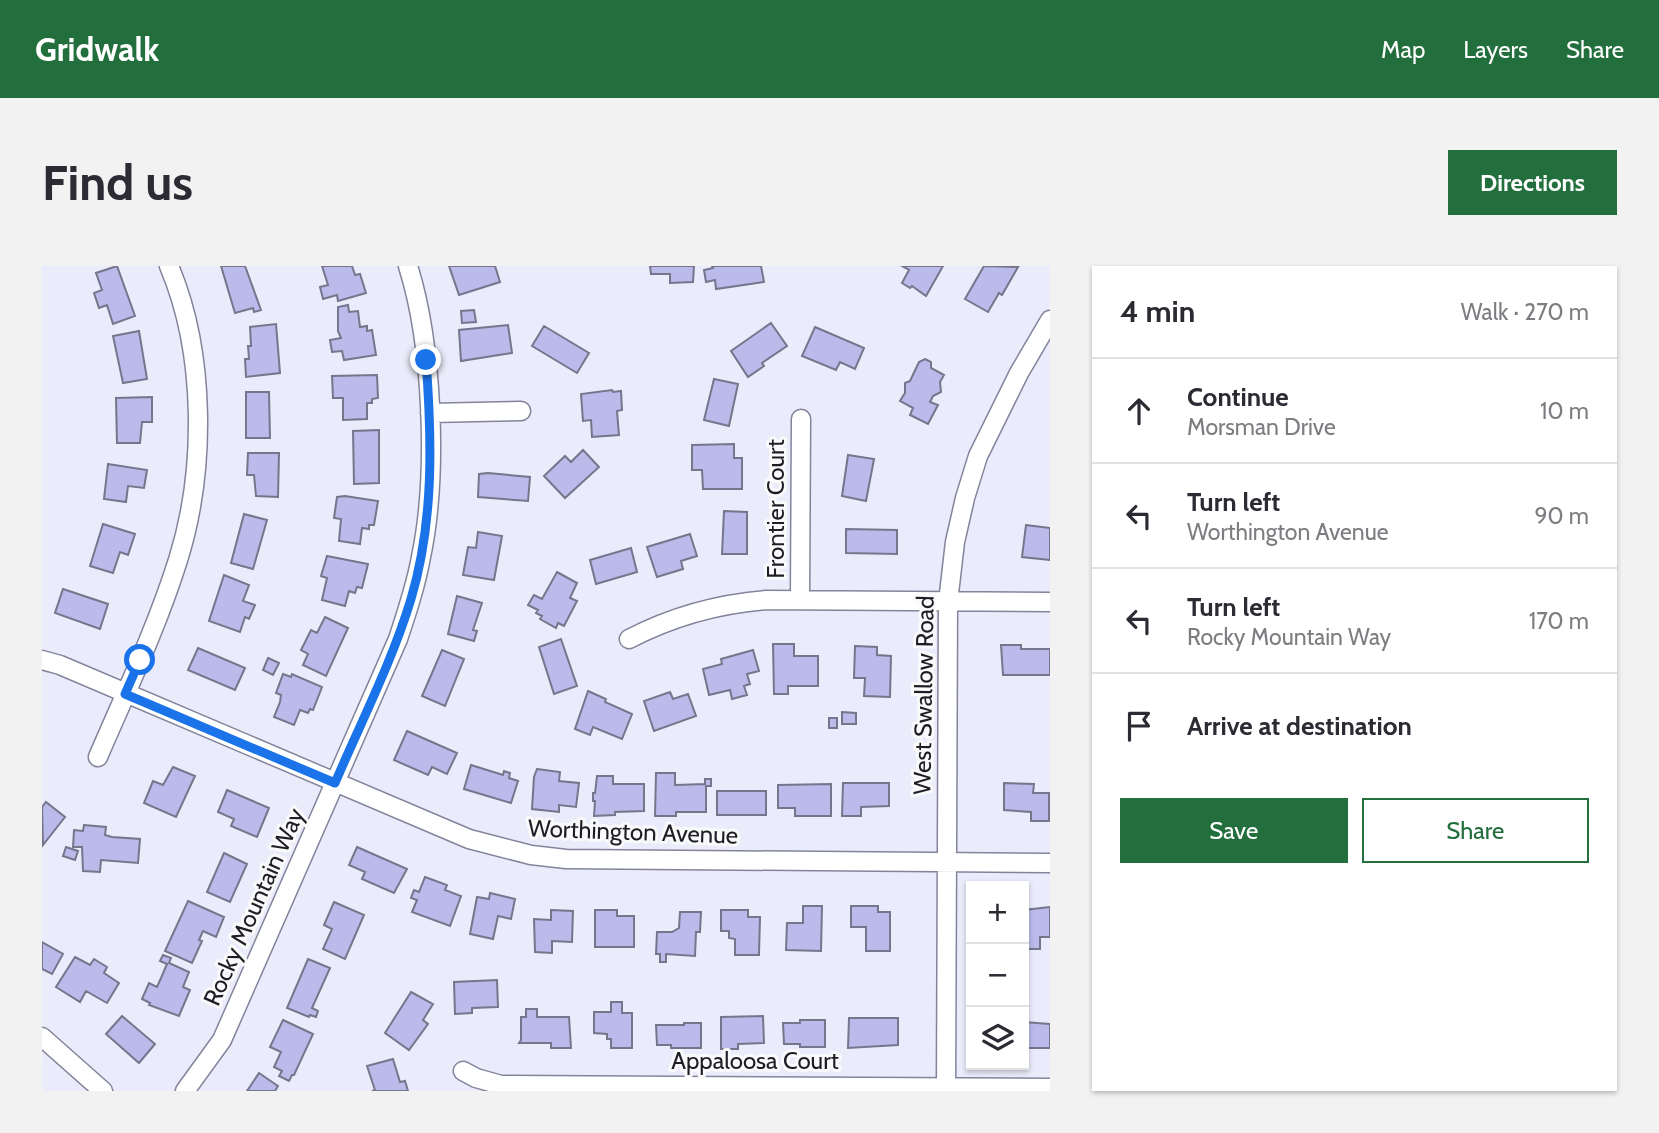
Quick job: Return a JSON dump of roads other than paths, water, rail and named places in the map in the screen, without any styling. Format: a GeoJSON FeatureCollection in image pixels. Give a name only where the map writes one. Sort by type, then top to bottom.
{"type":"FeatureCollection","features":[{"type":"Feature","properties":{"kind":"street"},"geometry":{"type":"LineString","coordinates":[[97,757],[159,615],[179,557],[190,510],[198,424],[192,353],[183,309],[169,266]]}},
{"type":"Feature","properties":{"kind":"street","name":"Rocky Mountain Way"},"geometry":{"type":"LineString","coordinates":[[186,1091],[222,1040],[398,639],[412,598],[422,556],[429,505],[430,413],[426,360],[408,266]]}},
{"type":"Feature","properties":{"kind":"street","name":"West Swallow Road"},"geometry":{"type":"LineString","coordinates":[[946,1089],[948,602],[955,542],[978,456],[1019,373],[1050,320]]}},
{"type":"Feature","properties":{"kind":"street"},"geometry":{"type":"LineString","coordinates":[[430,413],[520,411]]}},
{"type":"Feature","properties":{"kind":"street","name":"Frontier Court"},"geometry":{"type":"LineString","coordinates":[[800,600],[801,419]]}},
{"type":"Feature","properties":{"kind":"street"},"geometry":{"type":"LineString","coordinates":[[629,639],[674,618],[736,602],[1050,602]]}},
{"type":"Feature","properties":{"kind":"street","name":"Worthington Avenue"},"geometry":{"type":"LineString","coordinates":[[42,660],[60,665],[469,839],[531,855],[566,859],[1050,863]]}},
{"type":"Feature","properties":{"kind":"street"},"geometry":{"type":"LineString","coordinates":[[42,1037],[103,1091]]}},
{"type":"Feature","properties":{"kind":"street","name":"Appaloosa Court"},"geometry":{"type":"LineString","coordinates":[[463,1071],[501,1085],[1050,1088]]}}]}
